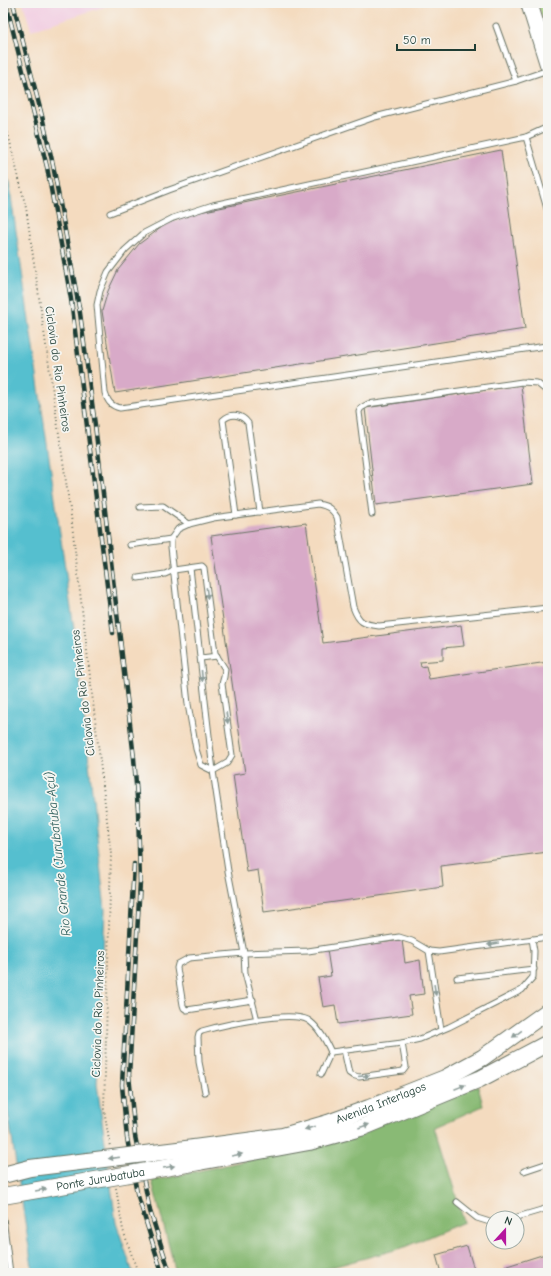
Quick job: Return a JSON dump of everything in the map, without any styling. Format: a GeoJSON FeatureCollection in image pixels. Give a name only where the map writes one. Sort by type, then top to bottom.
{"type":"FeatureCollection","features":[{"type":"Feature","properties":{"kind":"main road"},"geometry":{"type":"LineString","coordinates":[[529,3],[548,64]]}},
{"type":"Feature","properties":{"kind":"main road","name":"Avenida Interlagos"},"geometry":{"type":"LineString","coordinates":[[197,1155],[283,1136],[328,1123],[445,1078],[482,1058],[548,1011]]}},
{"type":"Feature","properties":{"kind":"main road","name":"Avenida Interlagos"},"geometry":{"type":"LineString","coordinates":[[197,1155],[308,1142],[364,1127],[480,1079],[548,1043]]}},
{"type":"Feature","properties":{"kind":"main road","name":"Ponte Jurubatuba"},"geometry":{"type":"LineString","coordinates":[[3,1174],[30,1168],[197,1155]]}},
{"type":"Feature","properties":{"kind":"main road","name":"Ponte Jurubatuba"},"geometry":{"type":"LineString","coordinates":[[3,1196],[197,1155]]}},
{"type":"Feature","properties":{"kind":"lane"},"geometry":{"type":"LineString","coordinates":[[496,26],[516,81]]}},
{"type":"Feature","properties":{"kind":"lane"},"geometry":{"type":"LineString","coordinates":[[110,213],[169,190],[375,117],[516,81],[548,70]]}},
{"type":"Feature","properties":{"kind":"lane"},"geometry":{"type":"LineString","coordinates":[[548,127],[526,137],[213,205],[173,218],[144,233],[125,250],[108,272],[100,291],[97,305],[105,393],[108,401],[113,406],[120,408],[538,348],[548,345]]}},
{"type":"Feature","properties":{"kind":"lane"},"geometry":{"type":"LineString","coordinates":[[526,137],[548,212]]}},
{"type":"Feature","properties":{"kind":"lane"},"geometry":{"type":"LineString","coordinates":[[372,514],[359,412],[361,408],[368,404],[522,382],[537,383],[548,392]]}},
{"type":"Feature","properties":{"kind":"lane"},"geometry":{"type":"LineString","coordinates":[[236,515],[223,420],[230,416],[244,418],[248,423],[260,512]]}},
{"type":"Feature","properties":{"kind":"lane"},"geometry":{"type":"LineString","coordinates":[[212,771],[201,765],[196,749],[188,704],[171,539],[178,530],[189,524],[213,518],[318,504],[328,506],[337,517],[353,608],[357,618],[363,624],[379,626],[548,608]]}},
{"type":"Feature","properties":{"kind":"lane"},"geometry":{"type":"LineString","coordinates":[[140,507],[163,506],[189,524]]}},
{"type":"Feature","properties":{"kind":"lane"},"geometry":{"type":"LineString","coordinates":[[130,545],[171,539]]}},
{"type":"Feature","properties":{"kind":"lane"},"geometry":{"type":"LineString","coordinates":[[138,578],[165,574],[174,570],[202,566],[204,568],[215,653],[225,669],[222,684],[232,755],[227,763],[212,771]]}},
{"type":"Feature","properties":{"kind":"lane"},"geometry":{"type":"LineString","coordinates":[[190,568],[201,658],[212,771],[228,871],[244,953],[245,973],[257,1020]]}},
{"type":"Feature","properties":{"kind":"lane"},"geometry":{"type":"LineString","coordinates":[[201,658],[216,656]]}},
{"type":"Feature","properties":{"kind":"lane"},"geometry":{"type":"LineString","coordinates":[[253,1000],[187,1010],[183,1005],[177,968],[178,964],[189,958],[244,953],[308,951],[399,937],[412,941],[429,951],[439,952],[548,937]]}},
{"type":"Feature","properties":{"kind":"lane"},"geometry":{"type":"LineString","coordinates":[[331,1052],[402,1043],[420,1038],[441,1030],[522,990],[533,977],[534,951],[532,939]]}},
{"type":"Feature","properties":{"kind":"lane"},"geometry":{"type":"LineString","coordinates":[[429,951],[441,1030]]}},
{"type":"Feature","properties":{"kind":"lane"},"geometry":{"type":"LineString","coordinates":[[457,978],[534,968]]}},
{"type":"Feature","properties":{"kind":"lane"},"geometry":{"type":"LineString","coordinates":[[205,1092],[199,1062],[198,1037],[199,1033],[209,1029],[257,1020],[289,1016],[299,1017],[313,1024],[331,1052]]}},
{"type":"Feature","properties":{"kind":"lane"},"geometry":{"type":"LineString","coordinates":[[344,1050],[349,1073],[359,1077],[403,1071],[406,1067],[402,1043]]}},
{"type":"Feature","properties":{"kind":"lane"},"geometry":{"type":"LineString","coordinates":[[321,1074],[331,1052]]}},
{"type":"Feature","properties":{"kind":"lane"},"geometry":{"type":"LineString","coordinates":[[524,1171],[548,1163]]}},
{"type":"Feature","properties":{"kind":"lane"},"geometry":{"type":"LineString","coordinates":[[457,1202],[477,1218],[485,1220]]}},
{"type":"Feature","properties":{"kind":"lane"},"geometry":{"type":"LineString","coordinates":[[525,1215],[548,1208]]}},
{"type":"Feature","properties":{"kind":"lane"},"geometry":{"type":"LineString","coordinates":[[3,1218],[10,1273]]}},
{"type":"Feature","properties":{"kind":"path","name":"Ciclovia do Rio Pinheiros"},"geometry":{"type":"LineString","coordinates":[[3,113],[26,208],[71,516],[111,854],[104,1108],[111,1154]]}},
{"type":"Feature","properties":{"kind":"path"},"geometry":{"type":"LineString","coordinates":[[116,1184],[123,1230],[138,1273]]}},
{"type":"Feature","properties":{"kind":"shaded area"},"geometry":{"type":"Polygon","coordinates":[[[23,3],[116,3],[31,30],[23,3]]]}},
{"type":"Feature","properties":{"kind":"green space"},"geometry":{"type":"Polygon","coordinates":[[[538,3],[548,3],[548,23],[542,17],[538,3]]]}},
{"type":"Feature","properties":{"kind":"green space"},"geometry":{"type":"Polygon","coordinates":[[[478,1086],[483,1106],[435,1127],[464,1222],[402,1248],[310,1273],[176,1273],[152,1181],[324,1144],[478,1086]]]}},
{"type":"Feature","properties":{"kind":"water","name":"Rio Grande (Jurubatuba-Açú)"},"geometry":{"type":"Polygon","coordinates":[[[3,164],[9,183],[76,643],[105,910],[97,1084],[116,1223],[133,1273],[33,1273],[4,1087],[3,164]]]}},
{"type":"Feature","properties":{"kind":"building"},"geometry":{"type":"Polygon","coordinates":[[[501,150],[525,329],[115,393],[102,311],[108,291],[118,270],[139,244],[166,224],[195,213],[501,150]]]}},
{"type":"Feature","properties":{"kind":"building"},"geometry":{"type":"Polygon","coordinates":[[[521,385],[533,484],[376,505],[365,408],[521,385]]]}},
{"type":"Feature","properties":{"kind":"building"},"geometry":{"type":"Polygon","coordinates":[[[306,523],[323,643],[461,625],[464,646],[443,648],[443,660],[420,662],[421,667],[426,666],[429,679],[548,662],[548,852],[441,866],[443,887],[264,912],[258,870],[247,872],[233,775],[245,773],[211,536],[306,523]]]}},
{"type":"Feature","properties":{"kind":"building"},"geometry":{"type":"Polygon","coordinates":[[[402,940],[405,963],[420,960],[424,994],[409,996],[412,1014],[338,1024],[335,1005],[323,1007],[318,978],[331,976],[327,950],[402,940]]]}},
{"type":"Feature","properties":{"kind":"building"},"geometry":{"type":"Polygon","coordinates":[[[467,1246],[475,1273],[441,1273],[436,1255],[467,1246]]]}},
{"type":"Feature","properties":{"kind":"building"},"geometry":{"type":"Polygon","coordinates":[[[548,1253],[548,1273],[506,1273],[504,1267],[548,1253]]]}},
{"type":"Feature","properties":{"kind":"railway"},"geometry":{"type":"LineString","coordinates":[[6,3],[47,167],[71,299],[113,633]]}},
{"type":"Feature","properties":{"kind":"railway"},"geometry":{"type":"LineString","coordinates":[[13,3],[53,165],[80,313],[95,425],[134,758],[138,810],[140,882],[129,1075],[135,1136],[150,1211],[170,1273]]}},
{"type":"Feature","properties":{"kind":"railway"},"geometry":{"type":"LineString","coordinates":[[134,864],[122,1085],[127,1138],[137,1193],[162,1273]]}}]}
